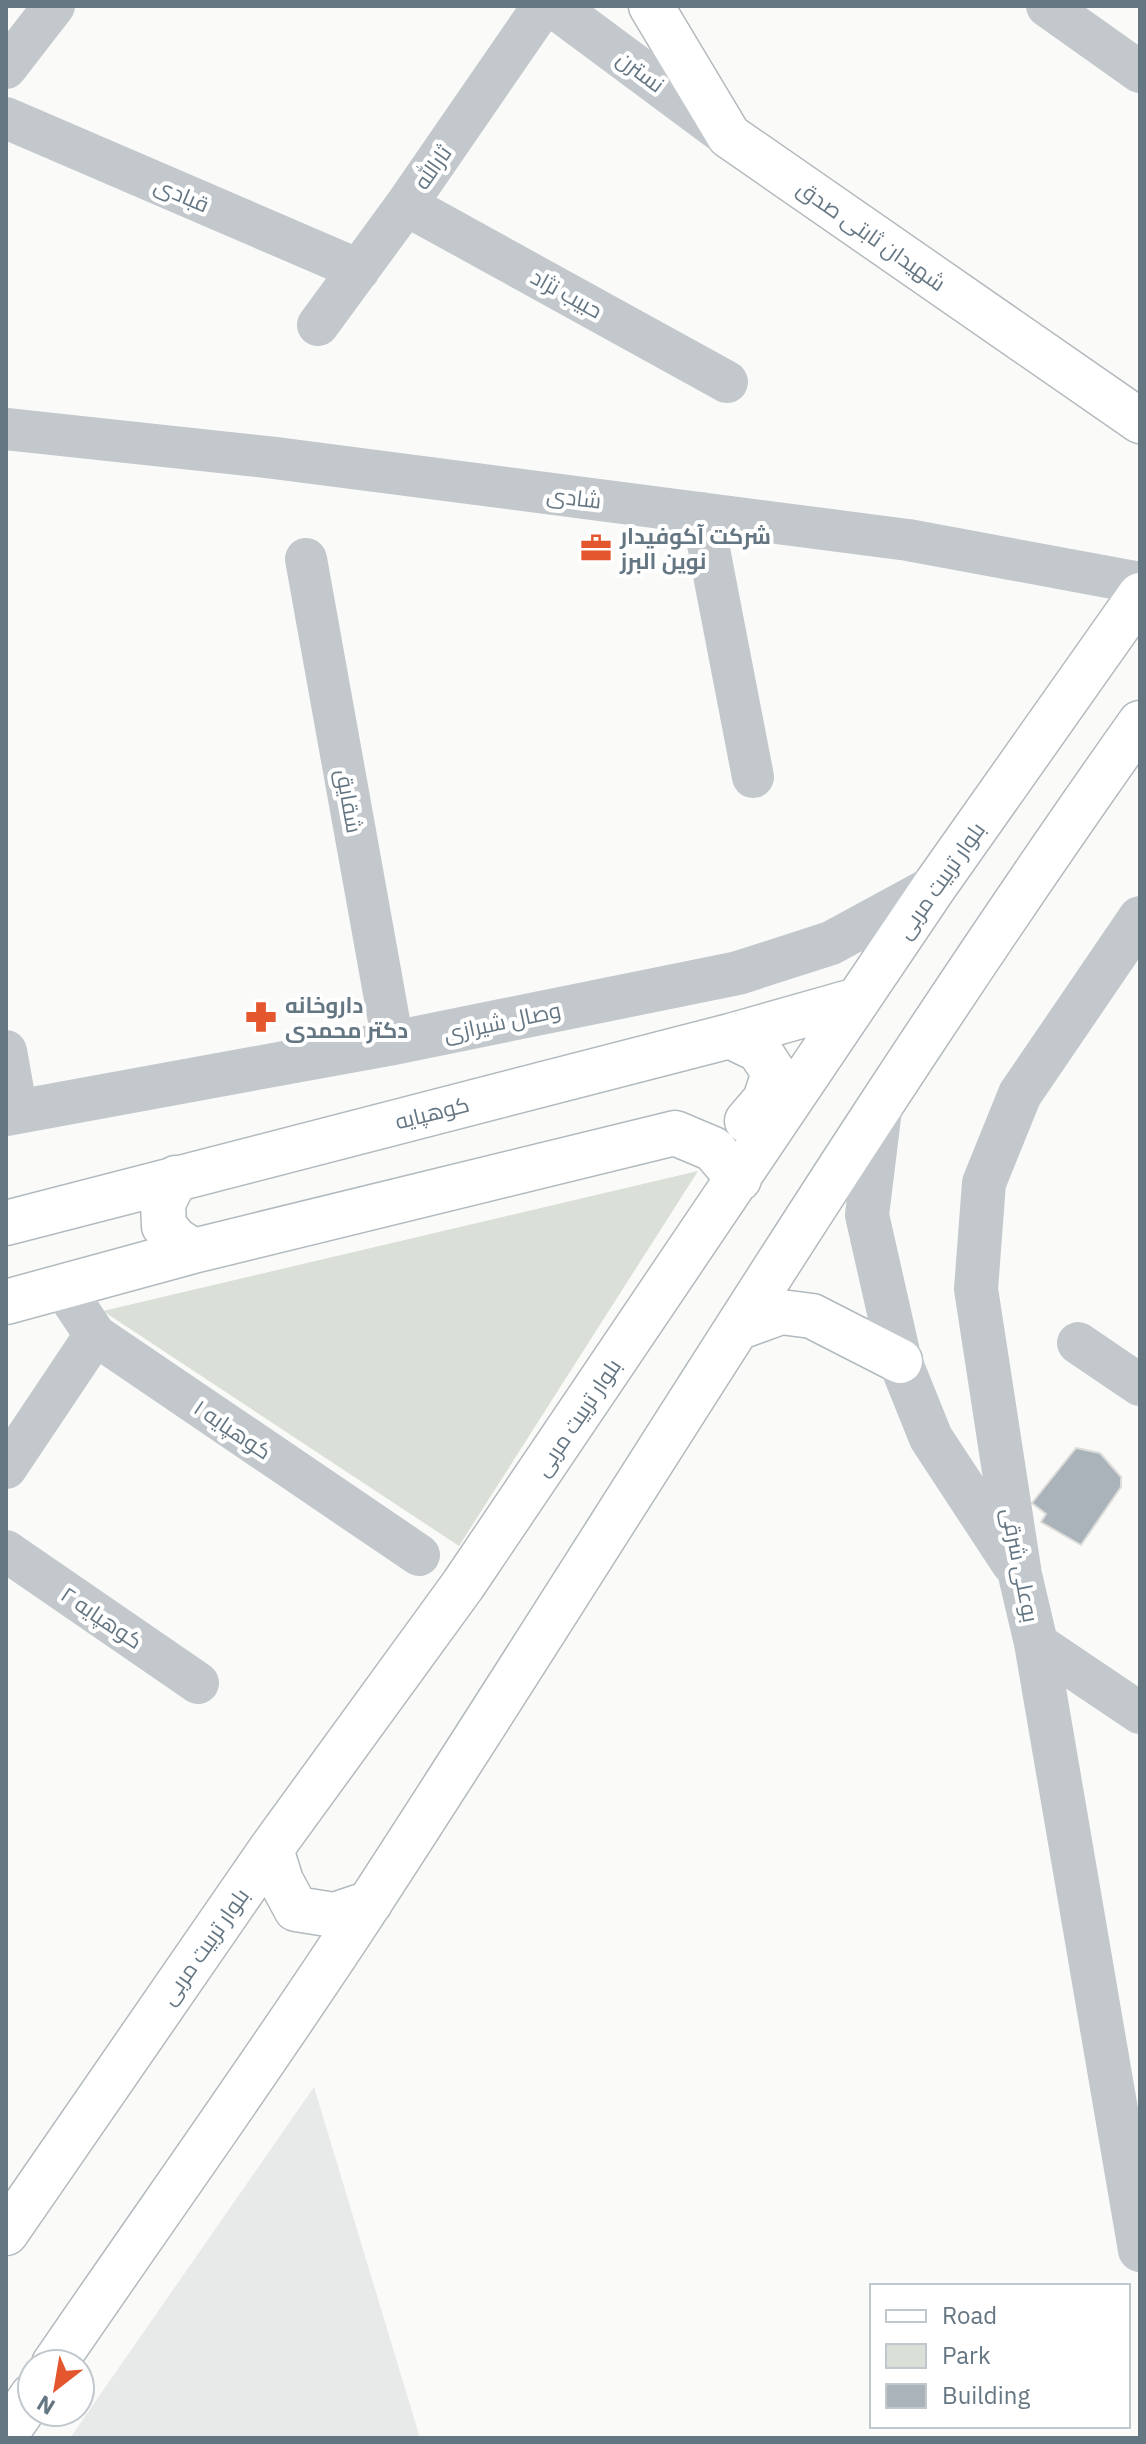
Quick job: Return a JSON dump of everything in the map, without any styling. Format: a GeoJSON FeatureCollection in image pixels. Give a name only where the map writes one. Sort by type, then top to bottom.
{"type":"FeatureCollection","features":[{"type":"Feature","properties":{"kind":"main road","name":"شهیدان ثابتی صدق"},"geometry":{"type":"LineString","coordinates":[[651,6],[729,136],[1139,416]]}},
{"type":"Feature","properties":{"kind":"main road","name":"بلوار تربیت مربی"},"geometry":{"type":"LineString","coordinates":[[6,2233],[271,1849],[463,1585],[934,887],[1140,595]]}},
{"type":"Feature","properties":{"kind":"main road"},"geometry":{"type":"LineString","coordinates":[[65,2348],[370,1903],[737,1328],[1065,829],[1140,723]]}},
{"type":"Feature","properties":{"kind":"main road","name":"کوهپایه"},"geometry":{"type":"LineString","coordinates":[[6,1223],[730,1036],[857,1000]]}},
{"type":"Feature","properties":{"kind":"main road"},"geometry":{"type":"LineString","coordinates":[[6,1302],[193,1251],[675,1133],[720,1133],[748,1121],[765,1100],[774,1073],[759,1050],[730,1036]]}},
{"type":"Feature","properties":{"kind":"main road"},"geometry":{"type":"LineString","coordinates":[[675,1133],[713,1149],[739,1179]]}},
{"type":"Feature","properties":{"kind":"main road"},"geometry":{"type":"LineString","coordinates":[[176,1178],[163,1203],[164,1226],[176,1240],[193,1251]]}},
{"type":"Feature","properties":{"kind":"main road"},"geometry":{"type":"LineString","coordinates":[[104,1199],[126,1211],[139,1229],[138,1252],[133,1267]]}},
{"type":"Feature","properties":{"kind":"main road"},"geometry":{"type":"LineString","coordinates":[[737,1328],[781,1312],[812,1316],[900,1361]]}},
{"type":"Feature","properties":{"kind":"main road"},"geometry":{"type":"LineString","coordinates":[[271,1849],[281,1881],[296,1909],[334,1915],[370,1903]]}},
{"type":"Feature","properties":{"kind":"street"},"geometry":{"type":"LineString","coordinates":[[6,68],[54,6]]}},
{"type":"Feature","properties":{"kind":"street","name":"ثارالله"},"geometry":{"type":"LineString","coordinates":[[318,325],[406,205],[543,6]]}},
{"type":"Feature","properties":{"kind":"street","name":"نسترن"},"geometry":{"type":"LineString","coordinates":[[554,6],[729,136]]}},
{"type":"Feature","properties":{"kind":"street"},"geometry":{"type":"LineString","coordinates":[[1047,6],[1140,72]]}},
{"type":"Feature","properties":{"kind":"street","name":"قبادی"},"geometry":{"type":"LineString","coordinates":[[6,118],[359,270]]}},
{"type":"Feature","properties":{"kind":"street","name":"حبیب نژاد"},"geometry":{"type":"LineString","coordinates":[[406,205],[727,382]]}},
{"type":"Feature","properties":{"kind":"street","name":"شادی"},"geometry":{"type":"LineString","coordinates":[[6,429],[275,458],[908,540],[1140,583]]}},
{"type":"Feature","properties":{"kind":"street"},"geometry":{"type":"LineString","coordinates":[[702,513],[753,777]]}},
{"type":"Feature","properties":{"kind":"street","name":"شقایق"},"geometry":{"type":"LineString","coordinates":[[306,559],[393,1043]]}},
{"type":"Feature","properties":{"kind":"street","name":"وصال شیرازی"},"geometry":{"type":"LineString","coordinates":[[12,1113],[393,1043],[738,973],[831,943],[934,887]]}},
{"type":"Feature","properties":{"kind":"street","name":"بوعلی شرقی"},"geometry":{"type":"LineString","coordinates":[[1140,918],[1020,1094],[984,1183],[976,1289],[1020,1575],[1036,1643],[1140,2250]]}},
{"type":"Feature","properties":{"kind":"street"},"geometry":{"type":"LineString","coordinates":[[6,1051],[12,1113]]}},
{"type":"Feature","properties":{"kind":"street"},"geometry":{"type":"LineString","coordinates":[[880,1109],[867,1215],[900,1361],[931,1438],[1020,1575]]}},
{"type":"Feature","properties":{"kind":"street","name":"کوهپایه ۱"},"geometry":{"type":"LineString","coordinates":[[63,1287],[95,1335],[419,1555]]}},
{"type":"Feature","properties":{"kind":"street"},"geometry":{"type":"LineString","coordinates":[[6,1468],[95,1335]]}},
{"type":"Feature","properties":{"kind":"street"},"geometry":{"type":"LineString","coordinates":[[1078,1343],[1140,1385]]}},
{"type":"Feature","properties":{"kind":"street","name":"کوهپایه ۲"},"geometry":{"type":"LineString","coordinates":[[6,1551],[198,1683]]}},
{"type":"Feature","properties":{"kind":"street"},"geometry":{"type":"LineString","coordinates":[[1036,1643],[1140,1713]]}},
{"type":"Feature","properties":{"kind":"shaded area"},"geometry":{"type":"Polygon","coordinates":[[[314,2087],[420,2438],[70,2438],[77,2428],[96,2428],[96,2401],[314,2087]]]}},
{"type":"Feature","properties":{"kind":"green space"},"geometry":{"type":"Polygon","coordinates":[[[698,1171],[459,1546],[103,1311],[698,1171]]]}},
{"type":"Feature","properties":{"kind":"building"},"geometry":{"type":"Polygon","coordinates":[[[1076,1448],[1100,1453],[1121,1477],[1121,1487],[1081,1545],[1041,1522],[1046,1514],[1032,1503],[1076,1448]]]}},
{"type":"Feature","properties":{"kind":"place","name":"شرکت آکوفیدار نوین البرز"},"geometry":{"type":"Point","coordinates":[596,548]}},
{"type":"Feature","properties":{"kind":"place","name":"داروخانه دکتر محمدی"},"geometry":{"type":"Point","coordinates":[261,1017]}}]}
